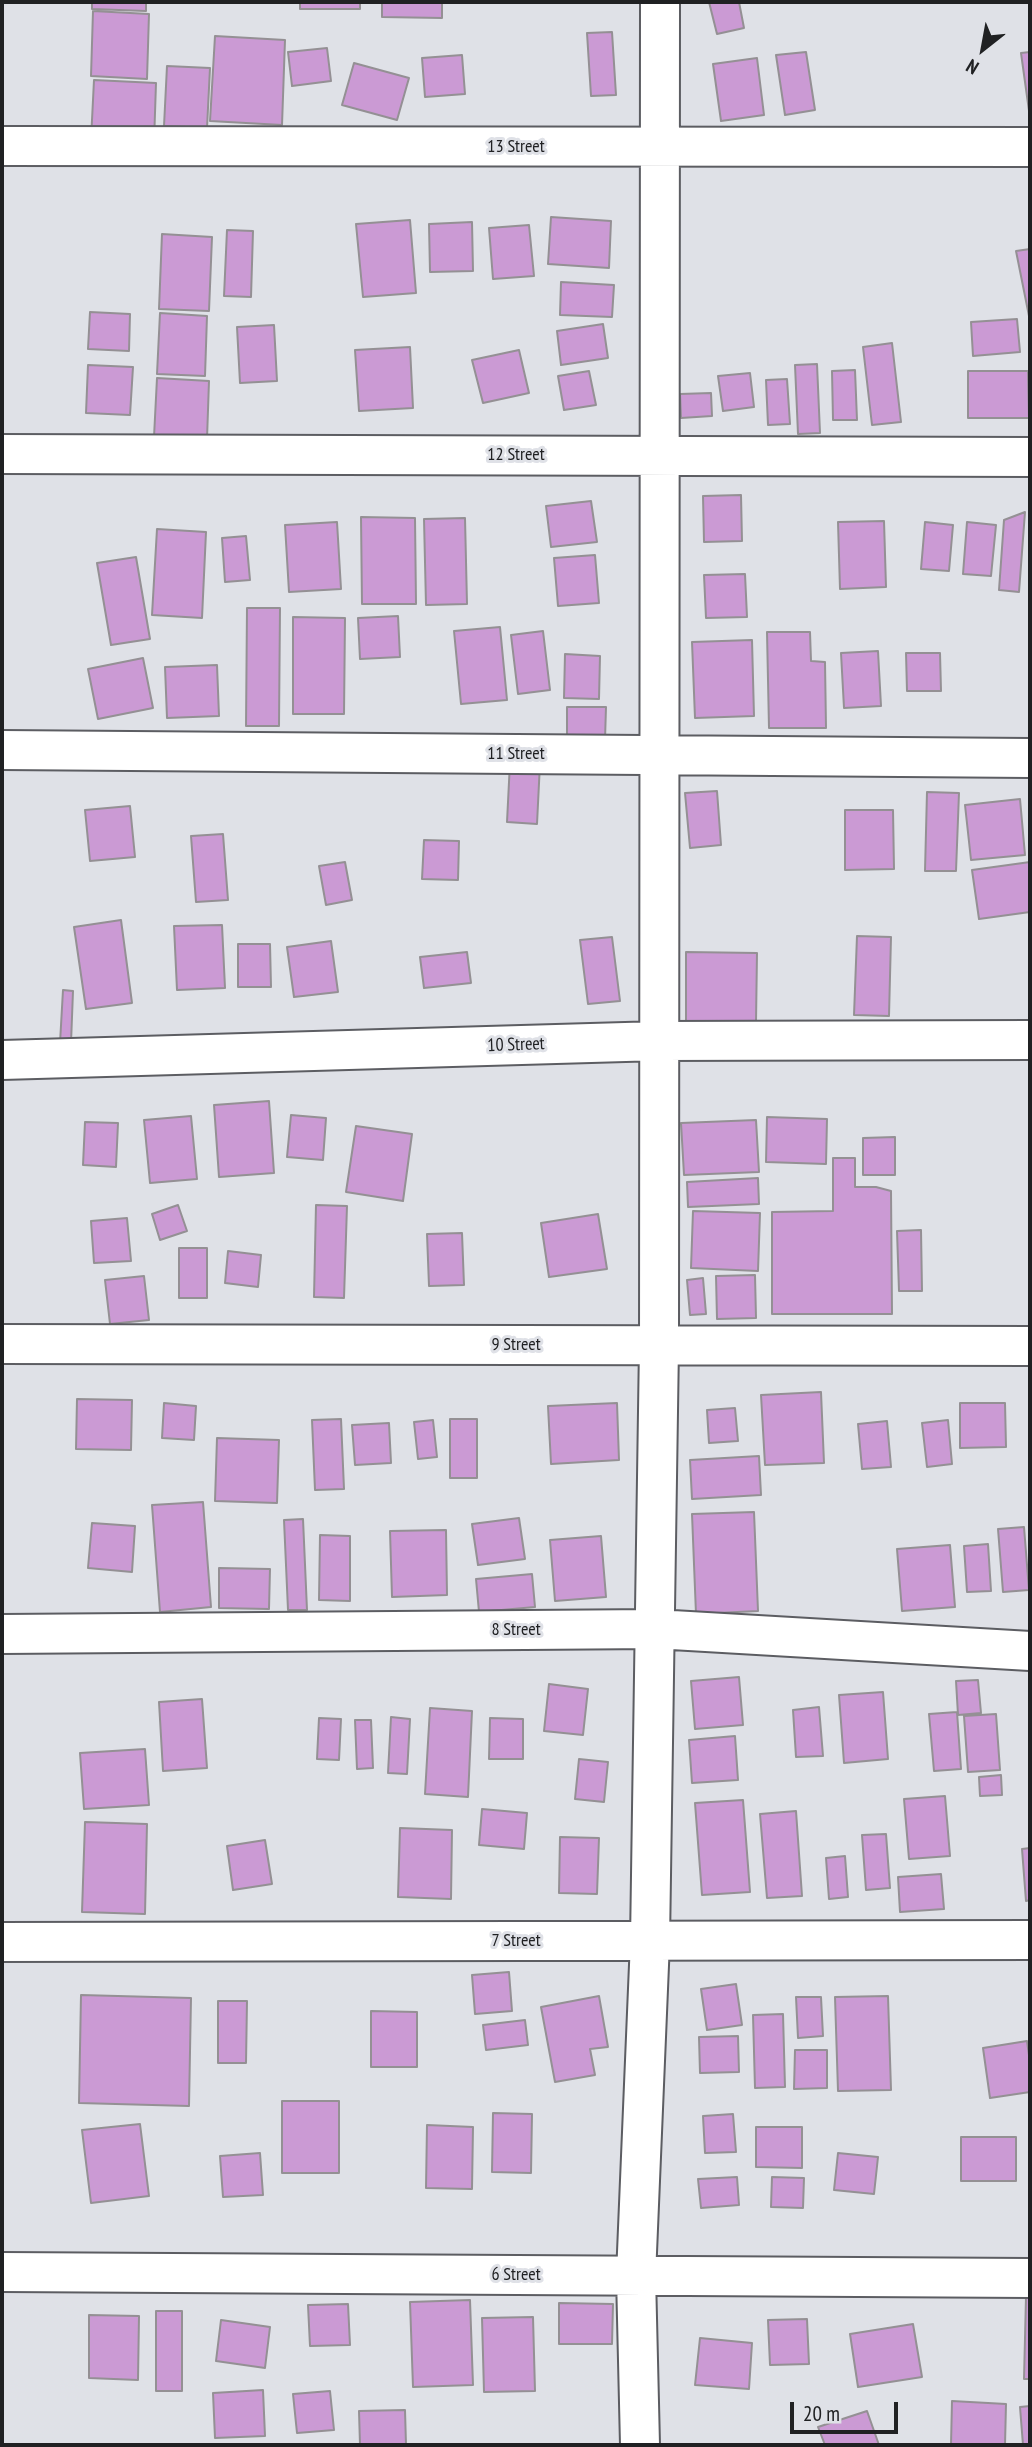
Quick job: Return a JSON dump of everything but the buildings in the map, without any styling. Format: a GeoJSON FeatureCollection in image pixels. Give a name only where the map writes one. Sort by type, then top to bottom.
{"type":"FeatureCollection","features":[{"type":"Feature","properties":{"kind":"street"},"geometry":{"type":"LineString","coordinates":[[640,2445],[636,2276],[650,1941],[659,1345],[660,2]]}},
{"type":"Feature","properties":{"kind":"street","name":"13 Street"},"geometry":{"type":"LineString","coordinates":[[2,146],[1030,147]]}},
{"type":"Feature","properties":{"kind":"street","name":"12 Street"},"geometry":{"type":"LineString","coordinates":[[2,454],[1030,457]]}},
{"type":"Feature","properties":{"kind":"street","name":"11 Street"},"geometry":{"type":"LineString","coordinates":[[2,750],[1030,758]]}},
{"type":"Feature","properties":{"kind":"street","name":"10 Street"},"geometry":{"type":"LineString","coordinates":[[2,1060],[660,1041],[1030,1040]]}},
{"type":"Feature","properties":{"kind":"street","name":"9 Street"},"geometry":{"type":"LineString","coordinates":[[2,1344],[1030,1346]]}},
{"type":"Feature","properties":{"kind":"street","name":"8 Street"},"geometry":{"type":"LineString","coordinates":[[2,1634],[655,1629],[1030,1651]]}},
{"type":"Feature","properties":{"kind":"street","name":"7 Street"},"geometry":{"type":"LineString","coordinates":[[2,1942],[1030,1940]]}},
{"type":"Feature","properties":{"kind":"street","name":"6 Street"},"geometry":{"type":"LineString","coordinates":[[2,2272],[1030,2278]]}}]}
